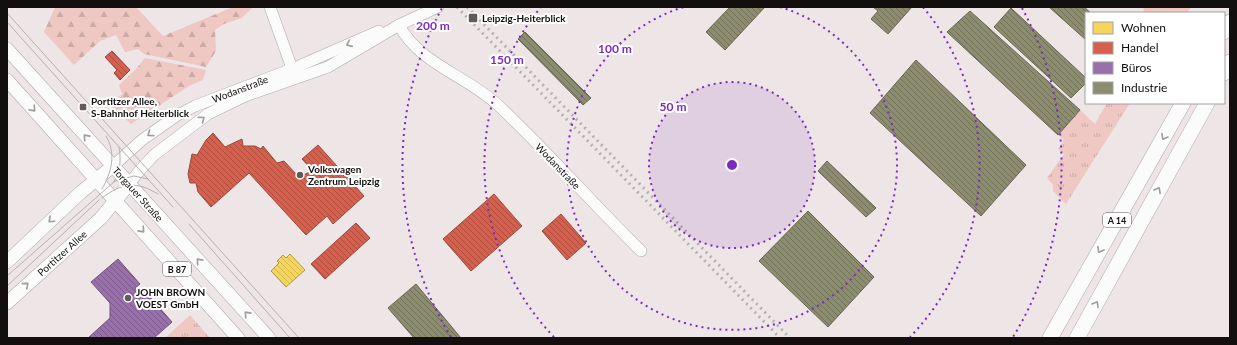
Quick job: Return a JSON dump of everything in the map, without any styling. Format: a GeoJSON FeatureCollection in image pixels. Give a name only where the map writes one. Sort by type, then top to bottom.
{"type":"FeatureCollection","features":[{"type":"Feature","properties":{"kind":"highway"},"geometry":{"type":"LineString","coordinates":[[1225,71],[1230,62]]}},
{"type":"Feature","properties":{"kind":"highway","name":"A 14"},"geometry":{"type":"LineString","coordinates":[[1050,338],[1182,104]]}},
{"type":"Feature","properties":{"kind":"highway","name":"A 14"},"geometry":{"type":"LineString","coordinates":[[1077,338],[1206,104]]}},
{"type":"Feature","properties":{"kind":"main road","name":"Torgauer Straße"},"geometry":{"type":"LineString","coordinates":[[7,49],[269,338]]}},
{"type":"Feature","properties":{"kind":"main road","name":"Torgauer Straße"},"geometry":{"type":"LineString","coordinates":[[7,80],[238,338]]}},
{"type":"Feature","properties":{"kind":"main road","name":"Wodanstraße"},"geometry":{"type":"LineString","coordinates":[[96,179],[113,166]]}},
{"type":"Feature","properties":{"kind":"main road"},"geometry":{"type":"LineString","coordinates":[[7,262],[96,179]]}},
{"type":"Feature","properties":{"kind":"main road","name":"Wodanstraße"},"geometry":{"type":"LineString","coordinates":[[116,201],[129,184]]}},
{"type":"Feature","properties":{"kind":"main road","name":"Portitzer Allee"},"geometry":{"type":"LineString","coordinates":[[7,303],[96,222],[116,201]]}},
{"type":"Feature","properties":{"kind":"street"},"geometry":{"type":"LineString","coordinates":[[270,7],[293,74]]}},
{"type":"Feature","properties":{"kind":"street","name":"Wodanstraße"},"geometry":{"type":"LineString","coordinates":[[129,184],[154,155],[208,114],[293,74],[374,33],[399,25],[438,7]]}},
{"type":"Feature","properties":{"kind":"street","name":"Wodanstraße"},"geometry":{"type":"LineString","coordinates":[[399,25],[404,34],[418,49],[437,64],[498,105],[641,251]]}},
{"type":"Feature","properties":{"kind":"street","name":"Wodanstraße"},"geometry":{"type":"LineString","coordinates":[[113,166],[142,140],[176,116],[237,89],[293,74]]}},
{"type":"Feature","properties":{"kind":"green space"},"geometry":{"type":"Polygon","coordinates":[[[55,7],[136,7],[163,36],[233,7],[253,7],[242,18],[224,24],[215,30],[216,51],[206,67],[144,54],[138,49],[125,52],[116,35],[100,41],[74,65],[44,32],[55,7]]]}},
{"type":"Feature","properties":{"kind":"green space"},"geometry":{"type":"Polygon","coordinates":[[[1144,7],[1191,7],[1188,12],[1143,12],[1144,7]]]}},
{"type":"Feature","properties":{"kind":"green space"},"geometry":{"type":"Polygon","coordinates":[[[145,58],[206,70],[203,80],[189,86],[131,124],[110,105],[122,94],[119,85],[145,58]]]}},
{"type":"Feature","properties":{"kind":"green space"},"geometry":{"type":"Polygon","coordinates":[[[1106,104],[1129,104],[1066,204],[1053,191],[1053,185],[1047,178],[1064,154],[1058,149],[1064,140],[1058,135],[1080,110],[1095,124],[1106,104]]]}},
{"type":"Feature","properties":{"kind":"green space"},"geometry":{"type":"Polygon","coordinates":[[[190,315],[210,338],[165,338],[190,315]]]}},
{"type":"Feature","properties":{"kind":"building: Wohnen"},"geometry":{"type":"Polygon","coordinates":[[[290,254],[305,270],[286,287],[271,271],[279,263],[277,261],[283,255],[286,258],[290,254]]]}},
{"type":"Feature","properties":{"kind":"building: Handel"},"geometry":{"type":"Polygon","coordinates":[[[112,51],[130,70],[120,80],[114,73],[117,70],[105,57],[112,51]]]}},
{"type":"Feature","properties":{"kind":"building: Handel"},"geometry":{"type":"Polygon","coordinates":[[[213,133],[225,147],[242,139],[243,146],[255,146],[261,149],[263,146],[277,163],[284,161],[297,175],[306,174],[312,170],[302,159],[318,145],[364,196],[333,224],[327,216],[306,235],[249,173],[211,207],[198,192],[196,183],[190,183],[188,174],[192,154],[197,155],[206,140],[213,133]]]}},
{"type":"Feature","properties":{"kind":"building: Handel"},"geometry":{"type":"Polygon","coordinates":[[[494,194],[522,226],[471,271],[443,239],[494,194]]]}},
{"type":"Feature","properties":{"kind":"building: Handel"},"geometry":{"type":"Polygon","coordinates":[[[561,214],[586,243],[567,260],[542,231],[561,214]]]}},
{"type":"Feature","properties":{"kind":"building: Handel"},"geometry":{"type":"Polygon","coordinates":[[[356,223],[370,238],[325,279],[311,264],[356,223]]]}},
{"type":"Feature","properties":{"kind":"building: Büros","name":"JOHN BROWN VOEST GmbH"},"geometry":{"type":"Polygon","coordinates":[[[118,259],[140,284],[135,288],[138,293],[143,289],[172,322],[154,338],[88,338],[110,318],[110,303],[91,282],[118,259]]]}},
{"type":"Feature","properties":{"kind":"building: Industrie"},"geometry":{"type":"Polygon","coordinates":[[[730,7],[765,7],[725,50],[706,32],[730,7]]]}},
{"type":"Feature","properties":{"kind":"building: Industrie"},"geometry":{"type":"Polygon","coordinates":[[[873,7],[912,7],[888,34],[871,19],[878,11],[873,7]]]}},
{"type":"Feature","properties":{"kind":"building: Industrie"},"geometry":{"type":"Polygon","coordinates":[[[1049,7],[1084,7],[1090,12],[1085,12],[1085,39],[1049,7]]]}},
{"type":"Feature","properties":{"kind":"building: Industrie"},"geometry":{"type":"Polygon","coordinates":[[[1011,8],[1085,77],[1085,84],[1071,98],[994,27],[1011,8]]]}},
{"type":"Feature","properties":{"kind":"building: Industrie"},"geometry":{"type":"Polygon","coordinates":[[[970,11],[1080,110],[1058,135],[947,32],[970,11]]]}},
{"type":"Feature","properties":{"kind":"building: Industrie"},"geometry":{"type":"Polygon","coordinates":[[[525,32],[591,98],[583,105],[518,39],[525,32]]]}},
{"type":"Feature","properties":{"kind":"building: Industrie"},"geometry":{"type":"Polygon","coordinates":[[[916,60],[1026,165],[981,216],[870,113],[916,60]]]}},
{"type":"Feature","properties":{"kind":"building: Industrie"},"geometry":{"type":"Polygon","coordinates":[[[827,161],[876,208],[866,217],[818,171],[827,161]]]}},
{"type":"Feature","properties":{"kind":"building: Industrie"},"geometry":{"type":"Polygon","coordinates":[[[808,211],[874,277],[828,327],[759,261],[808,211]]]}},
{"type":"Feature","properties":{"kind":"building: Industrie"},"geometry":{"type":"Polygon","coordinates":[[[416,284],[461,338],[414,338],[388,308],[416,284]]]}},
{"type":"Feature","properties":{"kind":"tram line"},"geometry":{"type":"LineString","coordinates":[[7,13],[299,338]]}},
{"type":"Feature","properties":{"kind":"tram line"},"geometry":{"type":"LineString","coordinates":[[7,22],[173,207]]}},
{"type":"Feature","properties":{"kind":"tram line"},"geometry":{"type":"LineString","coordinates":[[102,189],[112,163],[111,150],[106,136]]}},
{"type":"Feature","properties":{"kind":"tram line"},"geometry":{"type":"LineString","coordinates":[[113,183],[118,175],[120,166],[119,147]]}},
{"type":"Feature","properties":{"kind":"tram line"},"geometry":{"type":"LineString","coordinates":[[7,276],[115,181],[134,176],[148,179]]}},
{"type":"Feature","properties":{"kind":"tram line"},"geometry":{"type":"LineString","coordinates":[[102,198],[123,186],[130,185],[143,187],[158,194]]}},
{"type":"Feature","properties":{"kind":"tram line"},"geometry":{"type":"LineString","coordinates":[[7,286],[99,200]]}},
{"type":"Feature","properties":{"kind":"tram line"},"geometry":{"type":"LineString","coordinates":[[189,224],[290,338]]}},
{"type":"Feature","properties":{"kind":"railway"},"geometry":{"type":"LineString","coordinates":[[457,7],[780,338]]}},
{"type":"Feature","properties":{"kind":"railway"},"geometry":{"type":"LineString","coordinates":[[467,7],[790,338]]}},
{"type":"Feature","properties":{"kind":"place","name":"Leipzig-Heiterblick"},"geometry":{"type":"Point","coordinates":[473,18]}},
{"type":"Feature","properties":{"kind":"place","name":"Portitzer Allee, S-Bahnhof Heiterblick"},"geometry":{"type":"Point","coordinates":[83,107]}},
{"type":"Feature","properties":{"kind":"place","name":"Volkswagen Zentrum Leipzig"},"geometry":{"type":"Point","coordinates":[300,175]}},
{"type":"Feature","properties":{"kind":"place","name":"JOHN BROWN VOEST GmbH"},"geometry":{"type":"Point","coordinates":[128,298]}}]}
